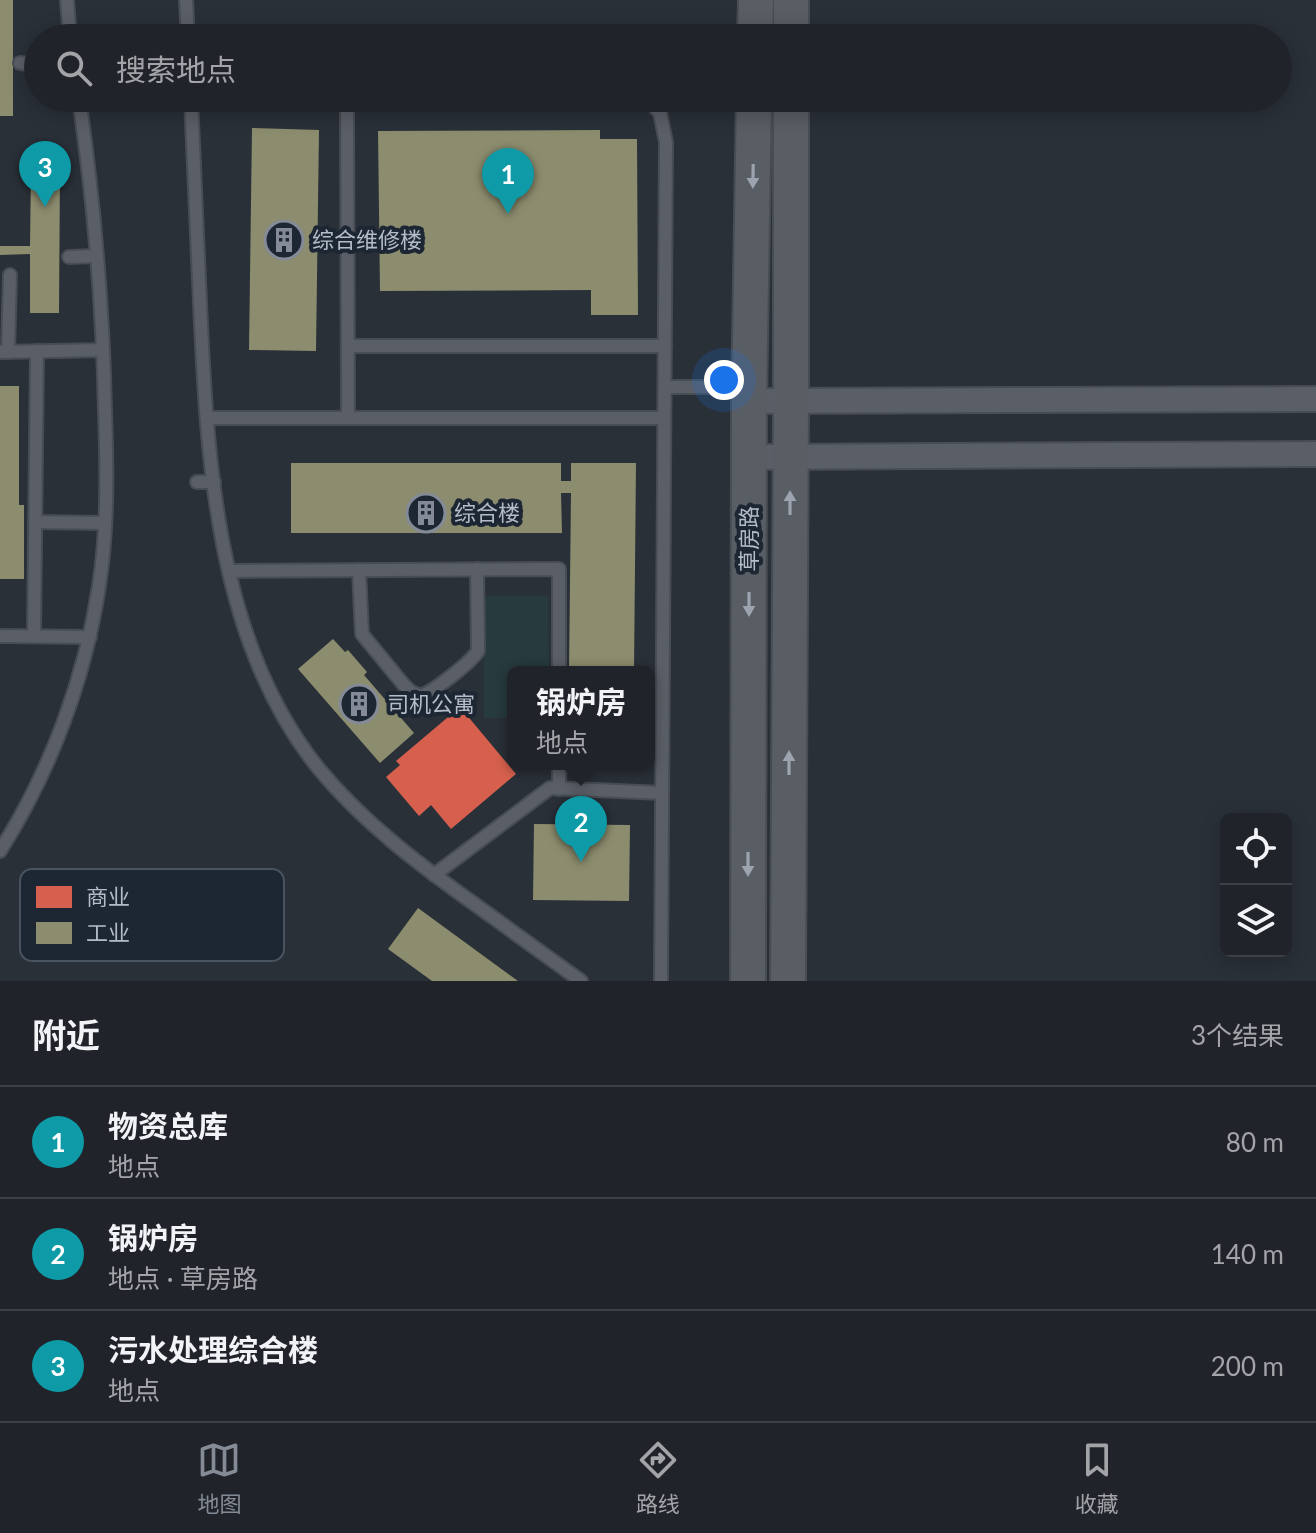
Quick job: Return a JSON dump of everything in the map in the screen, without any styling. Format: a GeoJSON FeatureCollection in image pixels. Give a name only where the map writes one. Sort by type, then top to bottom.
{"type":"FeatureCollection","features":[{"type":"Feature","properties":{"kind":"main road"},"geometry":{"type":"LineString","coordinates":[[755,24],[756,0]]}},
{"type":"Feature","properties":{"kind":"main road"},"geometry":{"type":"LineString","coordinates":[[791,0],[791,24]]}},
{"type":"Feature","properties":{"kind":"main road","name":"草房路"},"geometry":{"type":"LineString","coordinates":[[748,981],[749,394],[754,112]]}},
{"type":"Feature","properties":{"kind":"main road","name":"草房路"},"geometry":{"type":"LineString","coordinates":[[788,981],[791,112]]}},
{"type":"Feature","properties":{"kind":"street"},"geometry":{"type":"LineString","coordinates":[[749,394],[791,401],[1316,399]]}},
{"type":"Feature","properties":{"kind":"street"},"geometry":{"type":"LineString","coordinates":[[749,457],[1316,454]]}},
{"type":"Feature","properties":{"kind":"lane"},"geometry":{"type":"LineString","coordinates":[[67,0],[69,24]]}},
{"type":"Feature","properties":{"kind":"lane"},"geometry":{"type":"LineString","coordinates":[[186,0],[187,24]]}},
{"type":"Feature","properties":{"kind":"lane"},"geometry":{"type":"LineString","coordinates":[[20,63],[24,63]]}},
{"type":"Feature","properties":{"kind":"lane"},"geometry":{"type":"LineString","coordinates":[[0,851],[29,801],[62,724],[90,637],[99,585],[106,481],[103,350],[81,112]]}},
{"type":"Feature","properties":{"kind":"lane"},"geometry":{"type":"LineString","coordinates":[[192,112],[207,418],[214,482],[229,571],[260,667],[289,726],[318,767],[352,806],[434,875],[581,981]]}},
{"type":"Feature","properties":{"kind":"lane"},"geometry":{"type":"LineString","coordinates":[[347,112],[348,418]]}},
{"type":"Feature","properties":{"kind":"lane"},"geometry":{"type":"LineString","coordinates":[[659,112],[666,142],[665,387],[656,739],[662,793],[661,981]]}},
{"type":"Feature","properties":{"kind":"lane"},"geometry":{"type":"LineString","coordinates":[[69,257],[96,256]]}},
{"type":"Feature","properties":{"kind":"lane"},"geometry":{"type":"LineString","coordinates":[[10,275],[4,352],[103,350]]}},
{"type":"Feature","properties":{"kind":"lane"},"geometry":{"type":"LineString","coordinates":[[348,346],[665,346]]}},
{"type":"Feature","properties":{"kind":"lane"},"geometry":{"type":"LineString","coordinates":[[34,636],[37,351]]}},
{"type":"Feature","properties":{"kind":"lane"},"geometry":{"type":"LineString","coordinates":[[665,387],[749,394]]}},
{"type":"Feature","properties":{"kind":"lane"},"geometry":{"type":"LineString","coordinates":[[207,418],[664,418]]}},
{"type":"Feature","properties":{"kind":"lane"},"geometry":{"type":"LineString","coordinates":[[106,481],[120,481]]}},
{"type":"Feature","properties":{"kind":"lane"},"geometry":{"type":"LineString","coordinates":[[197,482],[214,482]]}},
{"type":"Feature","properties":{"kind":"lane"},"geometry":{"type":"LineString","coordinates":[[35,522],[105,523]]}},
{"type":"Feature","properties":{"kind":"lane"},"geometry":{"type":"LineString","coordinates":[[359,570],[362,634],[403,684],[421,696],[470,661],[478,651],[477,569]]}},
{"type":"Feature","properties":{"kind":"lane"},"geometry":{"type":"LineString","coordinates":[[229,571],[559,569],[559,666]]}},
{"type":"Feature","properties":{"kind":"lane"},"geometry":{"type":"LineString","coordinates":[[0,636],[90,637]]}},
{"type":"Feature","properties":{"kind":"lane"},"geometry":{"type":"LineString","coordinates":[[559,770],[559,789]]}},
{"type":"Feature","properties":{"kind":"lane"},"geometry":{"type":"LineString","coordinates":[[434,875],[550,788],[662,793]]}},
{"type":"Feature","properties":{"kind":"green space"},"geometry":{"type":"Polygon","coordinates":[[[483,596],[548,596],[549,666],[507,666],[507,718],[484,718],[483,596]]]}},
{"type":"Feature","properties":{"kind":"building: 商业"},"geometry":{"type":"Polygon","coordinates":[[[460,707],[507,763],[507,770],[516,774],[451,829],[431,805],[419,816],[386,777],[400,765],[396,761],[460,707]]]}},
{"type":"Feature","properties":{"kind":"building: 工业"},"geometry":{"type":"Polygon","coordinates":[[[0,0],[13,0],[13,116],[0,116],[0,0]]]}},
{"type":"Feature","properties":{"kind":"building: 工业","name":"综合维修楼"},"geometry":{"type":"Polygon","coordinates":[[[252,128],[319,130],[316,351],[249,350],[252,128]]]}},
{"type":"Feature","properties":{"kind":"building: 工业"},"geometry":{"type":"Polygon","coordinates":[[[600,130],[600,139],[637,139],[638,315],[591,315],[591,290],[380,291],[378,131],[600,130]]]}},
{"type":"Feature","properties":{"kind":"building: 工业"},"geometry":{"type":"Polygon","coordinates":[[[31,168],[60,168],[59,313],[30,313],[30,254],[0,255],[0,246],[30,246],[31,168]]]}},
{"type":"Feature","properties":{"kind":"building: 工业"},"geometry":{"type":"Polygon","coordinates":[[[0,386],[19,386],[19,505],[24,505],[24,579],[0,579],[0,386]]]}},
{"type":"Feature","properties":{"kind":"building: 工业"},"geometry":{"type":"Polygon","coordinates":[[[291,463],[561,463],[561,481],[571,481],[571,463],[636,463],[634,666],[569,666],[571,493],[561,493],[562,533],[291,533],[291,463]]]}},
{"type":"Feature","properties":{"kind":"building: 工业","name":"司机公寓"},"geometry":{"type":"Polygon","coordinates":[[[333,639],[345,652],[348,650],[367,672],[364,675],[414,733],[380,763],[298,669],[333,639]]]}},
{"type":"Feature","properties":{"kind":"building: 工业"},"geometry":{"type":"Polygon","coordinates":[[[534,824],[630,825],[629,901],[533,900],[534,824]]]}},
{"type":"Feature","properties":{"kind":"building: 工业"},"geometry":{"type":"Polygon","coordinates":[[[418,908],[518,981],[432,981],[388,949],[418,908]]]}},
{"type":"Feature","properties":{"kind":"place","name":"污水处理综合楼"},"geometry":{"type":"Point","coordinates":[45,207]}},
{"type":"Feature","properties":{"kind":"place","name":"物资总库"},"geometry":{"type":"Point","coordinates":[508,214]}},
{"type":"Feature","properties":{"kind":"place","name":"综合维修楼"},"geometry":{"type":"Point","coordinates":[284,240]}},
{"type":"Feature","properties":{"kind":"place","name":"综合楼"},"geometry":{"type":"Point","coordinates":[426,513]}},
{"type":"Feature","properties":{"kind":"place","name":"司机公寓"},"geometry":{"type":"Point","coordinates":[359,704]}},
{"type":"Feature","properties":{"kind":"place","name":"锅炉房"},"geometry":{"type":"Point","coordinates":[581,862]}}]}
